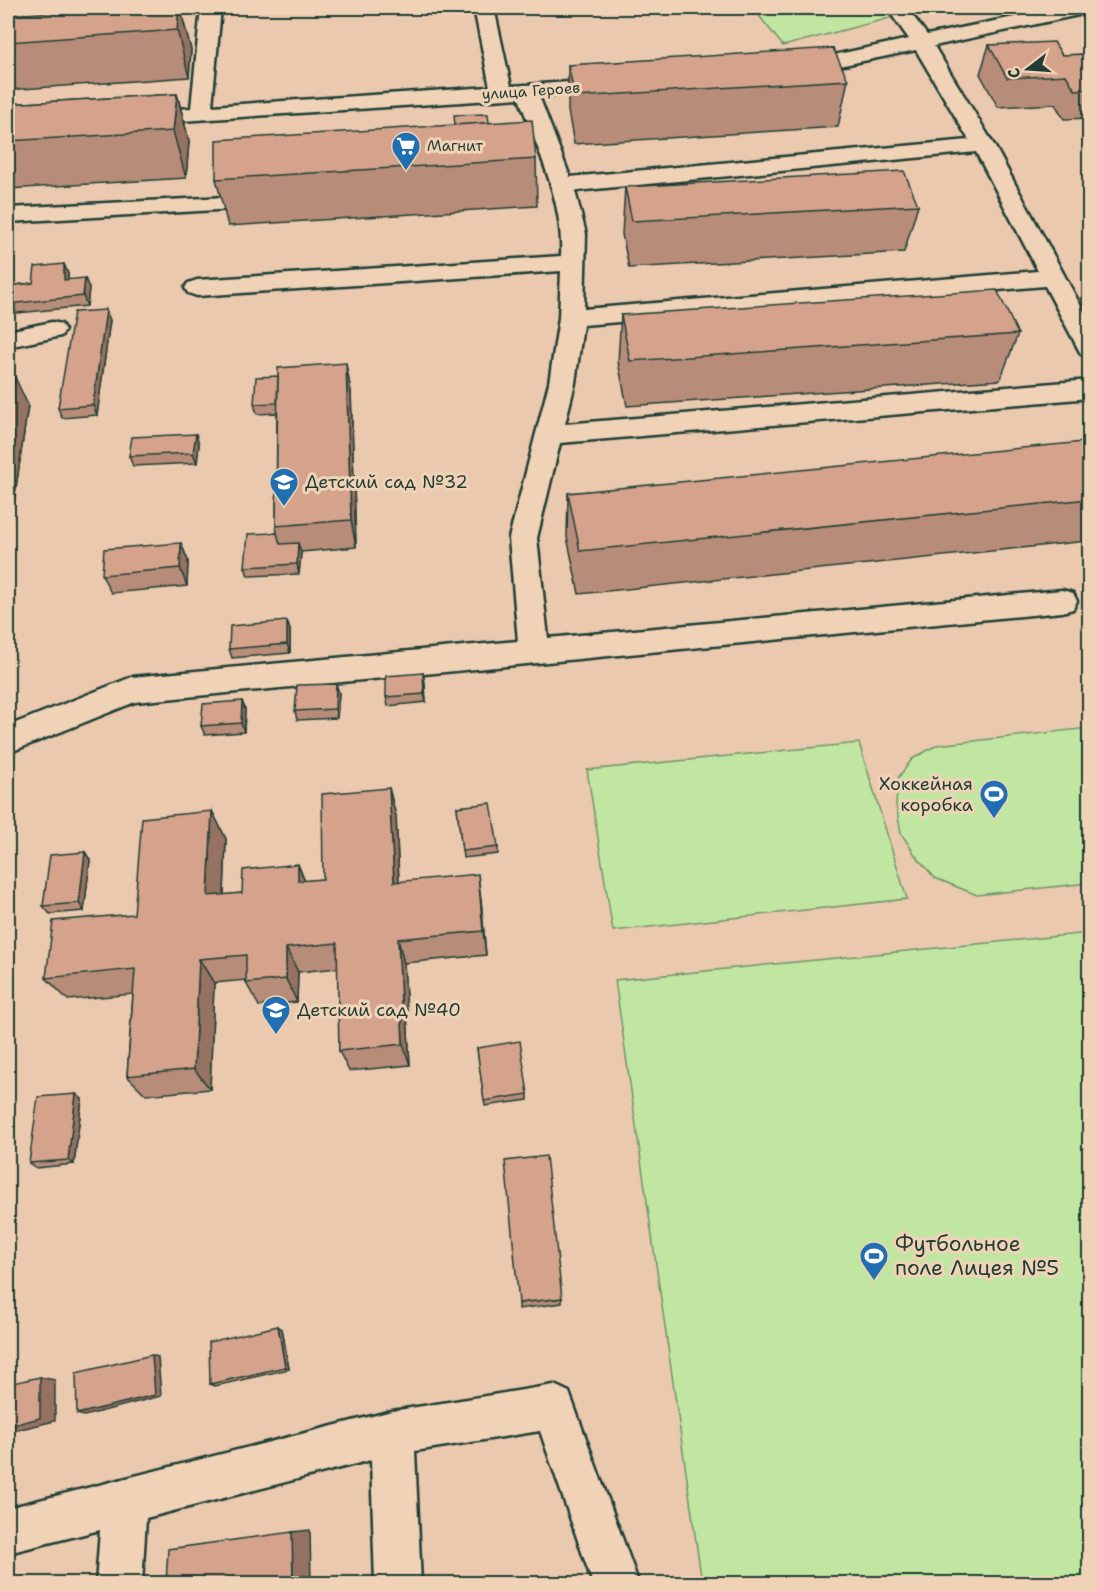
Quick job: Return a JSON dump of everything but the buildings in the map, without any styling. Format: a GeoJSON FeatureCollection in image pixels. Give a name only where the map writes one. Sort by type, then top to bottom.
{"type":"FeatureCollection","features":[{"type":"Feature","properties":{"kind":"street"},"geometry":{"type":"LineString","coordinates":[[201,113],[211,8]]}},
{"type":"Feature","properties":{"kind":"street"},"geometry":{"type":"LineString","coordinates":[[484,8],[514,92],[562,185],[573,234],[571,318],[562,383],[523,538],[534,652]]}},
{"type":"Feature","properties":{"kind":"street"},"geometry":{"type":"LineString","coordinates":[[897,8],[922,43],[983,145],[1089,348]]}},
{"type":"Feature","properties":{"kind":"street"},"geometry":{"type":"LineString","coordinates":[[771,72],[823,65],[1083,8]]}},
{"type":"Feature","properties":{"kind":"street","name":"улица Героев"},"geometry":{"type":"LineString","coordinates":[[121,119],[632,83]]}},
{"type":"Feature","properties":{"kind":"street"},"geometry":{"type":"LineString","coordinates":[[562,185],[983,145]]}},
{"type":"Feature","properties":{"kind":"street"},"geometry":{"type":"LineString","coordinates":[[8,215],[226,204]]}},
{"type":"Feature","properties":{"kind":"street"},"geometry":{"type":"LineString","coordinates":[[197,288],[571,262]]}},
{"type":"Feature","properties":{"kind":"street"},"geometry":{"type":"LineString","coordinates":[[571,318],[1051,278]]}},
{"type":"Feature","properties":{"kind":"street"},"geometry":{"type":"LineString","coordinates":[[8,339],[52,330]]}},
{"type":"Feature","properties":{"kind":"street"},"geometry":{"type":"LineString","coordinates":[[549,435],[1089,389]]}},
{"type":"Feature","properties":{"kind":"street"},"geometry":{"type":"LineString","coordinates":[[8,740],[132,690],[1062,601]]}},
{"type":"Feature","properties":{"kind":"street"},"geometry":{"type":"LineString","coordinates":[[8,1531],[392,1433],[554,1407],[616,1584]]}},
{"type":"Feature","properties":{"kind":"street"},"geometry":{"type":"LineString","coordinates":[[392,1433],[398,1584]]}},
{"type":"Feature","properties":{"kind":"street"},"geometry":{"type":"LineString","coordinates":[[119,1584],[124,1502]]}},
{"type":"Feature","properties":{"kind":"green space"},"geometry":{"type":"Polygon","coordinates":[[[753,8],[928,8],[783,46],[753,8]]]}},
{"type":"Feature","properties":{"kind":"green space","name":"Хоккейная коробка"},"geometry":{"type":"Polygon","coordinates":[[[1089,728],[1089,883],[977,895],[935,878],[915,855],[901,833],[896,805],[898,778],[912,759],[937,745],[1089,728]]]}},
{"type":"Feature","properties":{"kind":"green space"},"geometry":{"type":"Polygon","coordinates":[[[859,743],[907,899],[613,931],[587,770],[859,743]]]}},
{"type":"Feature","properties":{"kind":"green space","name":"Футбольное поле Лицея №5"},"geometry":{"type":"Polygon","coordinates":[[[1089,933],[1089,1583],[702,1583],[615,980],[1089,933]]]}},
{"type":"Feature","properties":{"kind":"place","name":"Магнит"},"geometry":{"type":"Point","coordinates":[406,172]}},
{"type":"Feature","properties":{"kind":"place","name":"Детский сад №32"},"geometry":{"type":"Point","coordinates":[284,508]}},
{"type":"Feature","properties":{"kind":"place","name":"Хоккейная коробка"},"geometry":{"type":"Point","coordinates":[994,820]}},
{"type":"Feature","properties":{"kind":"place","name":"Детский сад №40"},"geometry":{"type":"Point","coordinates":[276,1036]}},
{"type":"Feature","properties":{"kind":"place","name":"Футбольное поле Лицея №5"},"geometry":{"type":"Point","coordinates":[874,1282]}}]}
